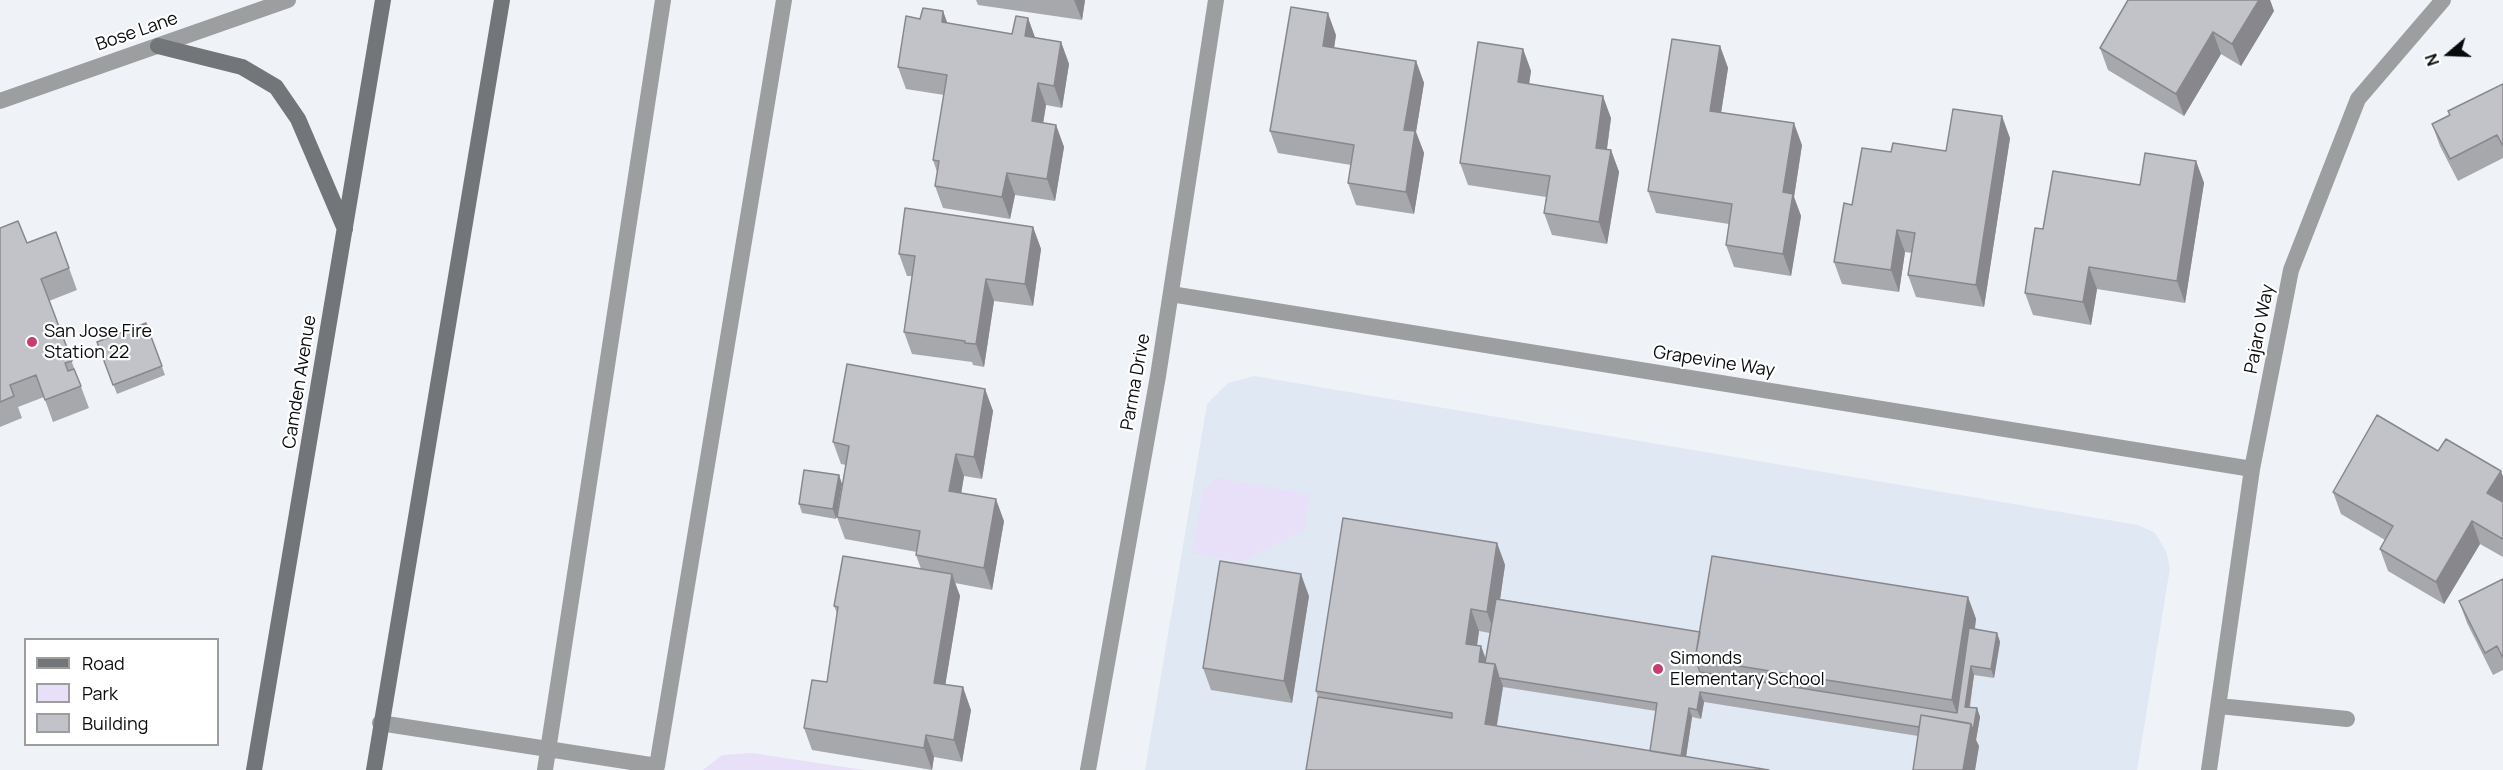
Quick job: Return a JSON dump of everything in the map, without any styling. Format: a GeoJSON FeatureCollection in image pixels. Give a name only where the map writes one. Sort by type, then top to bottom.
{"type":"FeatureCollection","features":[{"type":"Feature","properties":{"kind":"main road","name":"Camden Avenue"},"geometry":{"type":"LineString","coordinates":[[254,770],[383,0]]}},
{"type":"Feature","properties":{"kind":"main road"},"geometry":{"type":"LineString","coordinates":[[374,770],[501,0]]}},
{"type":"Feature","properties":{"kind":"main road"},"geometry":{"type":"LineString","coordinates":[[158,46],[242,67],[276,87],[298,119],[345,229]]}},
{"type":"Feature","properties":{"kind":"street","name":"Bose Lane"},"geometry":{"type":"LineString","coordinates":[[0,101],[288,0]]}},
{"type":"Feature","properties":{"kind":"street"},"geometry":{"type":"LineString","coordinates":[[545,770],[663,0]]}},
{"type":"Feature","properties":{"kind":"street"},"geometry":{"type":"LineString","coordinates":[[380,723],[657,766],[784,0]]}},
{"type":"Feature","properties":{"kind":"street","name":"Parma Drive"},"geometry":{"type":"LineString","coordinates":[[1088,770],[1171,294],[1216,0]]}},
{"type":"Feature","properties":{"kind":"street","name":"Pajaro Way"},"geometry":{"type":"LineString","coordinates":[[2209,770],[2252,468],[2291,270],[2358,99],[2443,0]]}},
{"type":"Feature","properties":{"kind":"street","name":"Grapevine Way"},"geometry":{"type":"LineString","coordinates":[[1171,294],[2252,468]]}},
{"type":"Feature","properties":{"kind":"street"},"geometry":{"type":"LineString","coordinates":[[2219,706],[2347,719]]}},
{"type":"Feature","properties":{"kind":"shaded area","name":"Simonds Elementary School"},"geometry":{"type":"Polygon","coordinates":[[[1254,376],[2138,525],[2155,533],[2166,551],[2170,568],[2137,770],[1145,770],[1207,404],[1228,383],[1254,376]]]}},
{"type":"Feature","properties":{"kind":"green space"},"geometry":{"type":"Polygon","coordinates":[[[1217,478],[1310,494],[1304,530],[1241,562],[1192,553],[1203,490],[1217,478]]]}},
{"type":"Feature","properties":{"kind":"green space"},"geometry":{"type":"Polygon","coordinates":[[[752,753],[864,770],[703,770],[722,755],[752,753]]]}},
{"type":"Feature","properties":{"kind":"building"},"geometry":{"type":"Polygon","coordinates":[[[2128,0],[2259,0],[2232,44],[2213,32],[2176,94],[2100,48],[2128,0]]]}},
{"type":"Feature","properties":{"kind":"building"},"geometry":{"type":"Polygon","coordinates":[[[1291,7],[1328,13],[1323,46],[1416,61],[1404,130],[1415,131],[1406,192],[1348,183],[1354,145],[1270,131],[1291,7]]]}},
{"type":"Feature","properties":{"kind":"building"},"geometry":{"type":"Polygon","coordinates":[[[923,8],[943,11],[942,22],[1012,34],[1016,16],[1028,18],[1025,36],[1061,42],[1054,86],[1038,83],[1032,121],[1056,125],[1047,179],[1007,173],[1002,197],[935,186],[939,161],[933,160],[947,75],[898,67],[906,16],[920,19],[923,8]]]}},
{"type":"Feature","properties":{"kind":"building"},"geometry":{"type":"Polygon","coordinates":[[[1672,39],[1720,46],[1710,111],[1794,123],[1783,192],[1793,194],[1783,254],[1726,245],[1732,204],[1648,191],[1672,39]]]}},
{"type":"Feature","properties":{"kind":"building"},"geometry":{"type":"Polygon","coordinates":[[[1478,42],[1523,49],[1518,82],[1603,96],[1596,148],[1611,150],[1599,222],[1544,213],[1550,176],[1460,163],[1478,42]]]}},
{"type":"Feature","properties":{"kind":"building"},"geometry":{"type":"Polygon","coordinates":[[[2503,84],[2503,146],[2497,135],[2450,159],[2432,124],[2450,115],[2448,111],[2503,84]]]}},
{"type":"Feature","properties":{"kind":"building"},"geometry":{"type":"Polygon","coordinates":[[[1953,109],[2002,116],[1976,285],[1908,275],[1915,233],[1897,230],[1891,270],[1834,262],[1844,203],[1852,205],[1862,148],[1891,152],[1893,143],[1946,151],[1953,109]]]}},
{"type":"Feature","properties":{"kind":"building"},"geometry":{"type":"Polygon","coordinates":[[[2145,153],[2196,161],[2177,281],[2089,267],[2083,302],[2025,293],[2035,228],[2043,229],[2053,171],[2140,185],[2145,153]]]}},
{"type":"Feature","properties":{"kind":"building"},"geometry":{"type":"Polygon","coordinates":[[[905,208],[1033,227],[1025,284],[986,279],[976,344],[904,332],[915,256],[899,254],[905,208]]]}},
{"type":"Feature","properties":{"kind":"building","name":"San Jose Fire Station 22"},"geometry":{"type":"Polygon","coordinates":[[[18,221],[27,243],[56,232],[69,268],[41,279],[72,361],[65,363],[68,371],[74,369],[81,386],[45,400],[36,375],[10,385],[14,396],[0,402],[0,228],[18,221]]]}},
{"type":"Feature","properties":{"kind":"building"},"geometry":{"type":"Polygon","coordinates":[[[146,323],[162,366],[113,385],[97,342],[146,323]]]}},
{"type":"Feature","properties":{"kind":"building"},"geometry":{"type":"Polygon","coordinates":[[[847,364],[985,389],[974,457],[956,454],[949,491],[996,499],[984,568],[916,555],[920,531],[837,517],[849,446],[833,442],[847,364]]]}},
{"type":"Feature","properties":{"kind":"building"},"geometry":{"type":"Polygon","coordinates":[[[2377,415],[2438,451],[2446,439],[2501,471],[2487,493],[2503,502],[2503,539],[2472,521],[2436,582],[2380,549],[2393,526],[2333,492],[2377,415]]]}},
{"type":"Feature","properties":{"kind":"building"},"geometry":{"type":"Polygon","coordinates":[[[804,470],[839,475],[833,509],[799,504],[804,470]]]}},
{"type":"Feature","properties":{"kind":"building"},"geometry":{"type":"Polygon","coordinates":[[[1343,518],[1497,543],[1487,612],[1471,609],[1466,644],[1481,646],[1479,662],[1495,664],[1485,724],[1769,770],[1306,770],[1318,697],[1452,718],[1452,713],[1316,691],[1343,518]]]}},
{"type":"Feature","properties":{"kind":"building"},"geometry":{"type":"Polygon","coordinates":[[[843,556],[952,574],[934,683],[963,687],[954,740],[926,735],[924,748],[804,728],[812,680],[827,682],[838,607],[834,606],[843,556]]]}},
{"type":"Feature","properties":{"kind":"building"},"geometry":{"type":"Polygon","coordinates":[[[1712,556],[1968,597],[1952,700],[1695,659],[1712,556]]]}},
{"type":"Feature","properties":{"kind":"building"},"geometry":{"type":"Polygon","coordinates":[[[1220,561],[1301,574],[1284,681],[1203,668],[1220,561]]]}},
{"type":"Feature","properties":{"kind":"building"},"geometry":{"type":"Polygon","coordinates":[[[2503,579],[2503,658],[2497,646],[2485,653],[2459,601],[2503,579]]]}},
{"type":"Feature","properties":{"kind":"building"},"geometry":{"type":"Polygon","coordinates":[[[1496,599],[1700,632],[1695,659],[1700,672],[1957,713],[1969,628],[1997,633],[1991,669],[1971,666],[1965,707],[1977,708],[1973,731],[1971,724],[1968,723],[1921,715],[1919,727],[1700,692],[1697,710],[1689,708],[1681,756],[1650,751],[1657,703],[1499,678],[1495,664],[1485,663],[1496,599]]]}},
{"type":"Feature","properties":{"kind":"building"},"geometry":{"type":"Polygon","coordinates":[[[1921,715],[1971,724],[1963,770],[1913,770],[1921,715]]]}},
{"type":"Feature","properties":{"kind":"place","name":"San Jose Fire Station 22"},"geometry":{"type":"Point","coordinates":[32,342]}},
{"type":"Feature","properties":{"kind":"place","name":"Simonds Elementary School"},"geometry":{"type":"Point","coordinates":[1658,669]}}]}
